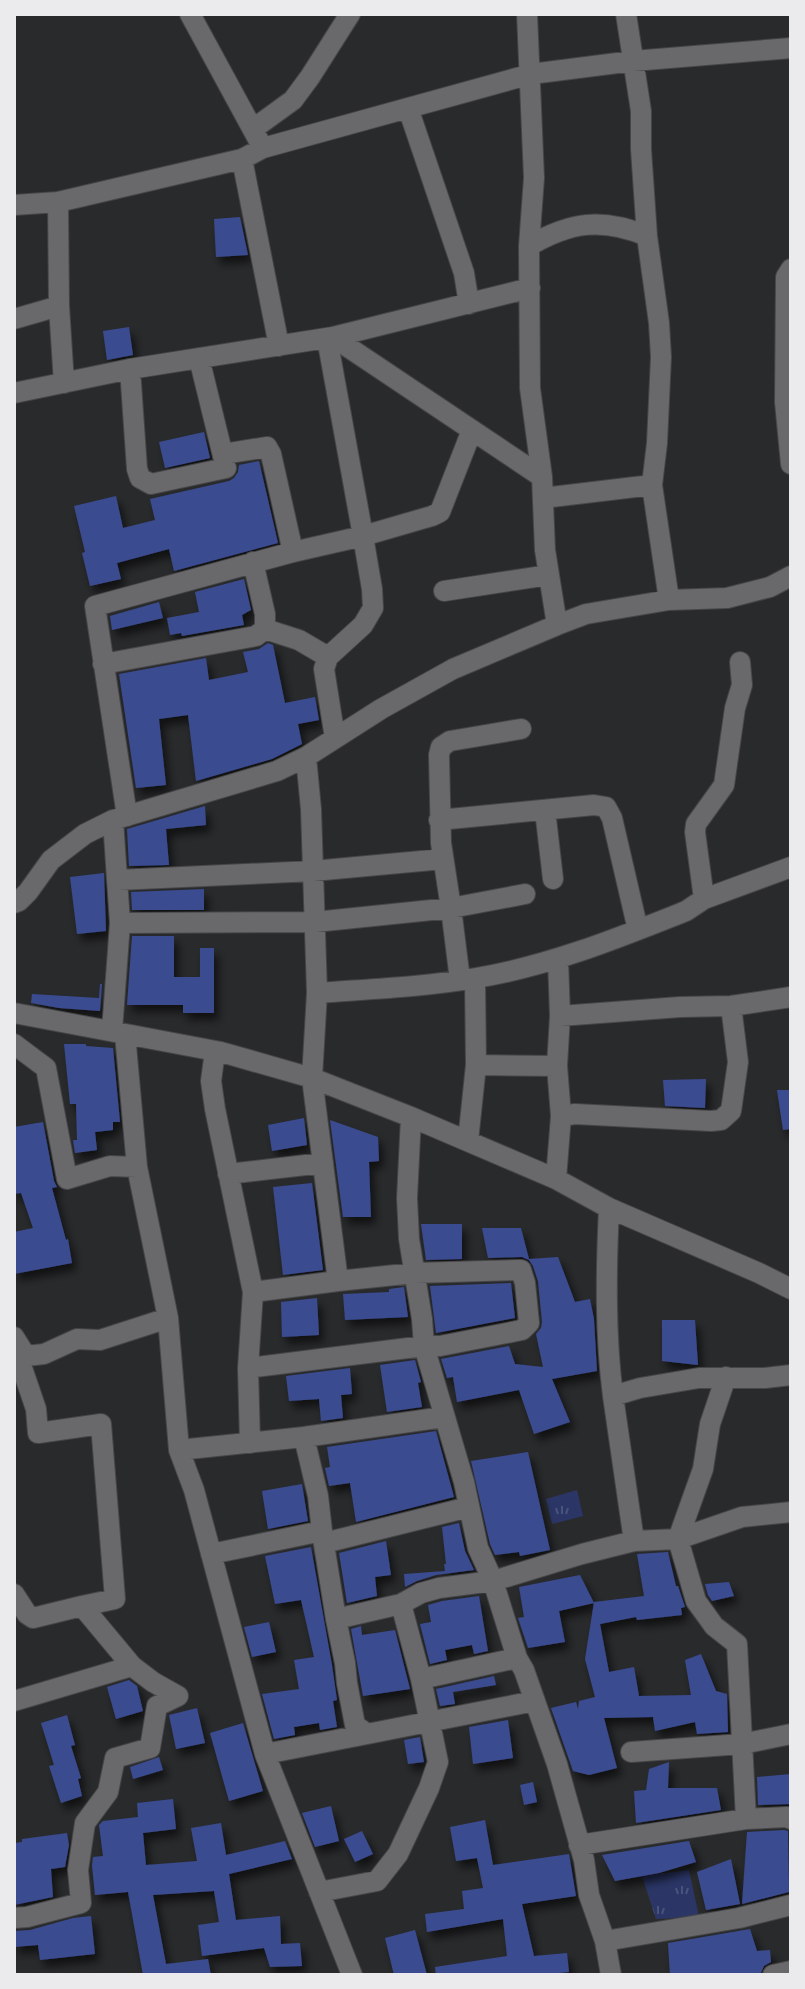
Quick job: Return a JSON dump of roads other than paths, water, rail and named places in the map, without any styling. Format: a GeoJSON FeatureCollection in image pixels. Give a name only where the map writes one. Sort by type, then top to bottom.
{"type":"FeatureCollection","features":[{"type":"Feature","properties":{"kind":"street"},"geometry":{"type":"LineString","coordinates":[[190,14],[263,148]]}},
{"type":"Feature","properties":{"kind":"street"},"geometry":{"type":"LineString","coordinates":[[253,129],[293,100],[350,14]]}},
{"type":"Feature","properties":{"kind":"street"},"geometry":{"type":"LineString","coordinates":[[527,14],[534,178],[529,246],[530,388],[542,477],[545,550],[557,625]]}},
{"type":"Feature","properties":{"kind":"street"},"geometry":{"type":"LineString","coordinates":[[626,14],[641,111],[647,236],[659,323],[661,357],[652,485],[669,600]]}},
{"type":"Feature","properties":{"kind":"street"},"geometry":{"type":"LineString","coordinates":[[14,205],[58,202],[242,159],[263,148],[531,74],[633,61],[791,48]]}},
{"type":"Feature","properties":{"kind":"street"},"geometry":{"type":"LineString","coordinates":[[408,108],[464,273],[469,304]]}},
{"type":"Feature","properties":{"kind":"street"},"geometry":{"type":"LineString","coordinates":[[242,159],[279,346]]}},
{"type":"Feature","properties":{"kind":"street"},"geometry":{"type":"LineString","coordinates":[[58,202],[59,306],[64,383]]}},
{"type":"Feature","properties":{"kind":"street"},"geometry":{"type":"LineString","coordinates":[[529,246],[550,234],[584,224],[613,225],[647,236]]}},
{"type":"Feature","properties":{"kind":"street"},"geometry":{"type":"LineString","coordinates":[[791,269],[786,277],[791,464]]}},
{"type":"Feature","properties":{"kind":"street"},"geometry":{"type":"LineString","coordinates":[[14,393],[130,369],[330,338],[530,288]]}},
{"type":"Feature","properties":{"kind":"street"},"geometry":{"type":"LineString","coordinates":[[14,319],[59,306]]}},
{"type":"Feature","properties":{"kind":"street"},"geometry":{"type":"LineString","coordinates":[[330,338],[542,477]]}},
{"type":"Feature","properties":{"kind":"street"},"geometry":{"type":"LineString","coordinates":[[330,338],[373,608],[363,625],[328,657],[324,669],[335,738]]}},
{"type":"Feature","properties":{"kind":"street"},"geometry":{"type":"LineString","coordinates":[[130,369],[137,469],[140,478],[151,484],[226,468],[199,358]]}},
{"type":"Feature","properties":{"kind":"street"},"geometry":{"type":"LineString","coordinates":[[352,1975],[265,1754],[194,1490],[179,1450],[168,1318],[137,1167],[119,1032],[120,923],[117,880],[120,818],[95,606],[432,516],[440,512],[472,430]]}},
{"type":"Feature","properties":{"kind":"street"},"geometry":{"type":"LineString","coordinates":[[223,454],[267,447],[293,552]]}},
{"type":"Feature","properties":{"kind":"street"},"geometry":{"type":"LineString","coordinates":[[543,498],[652,485]]}},
{"type":"Feature","properties":{"kind":"street"},"geometry":{"type":"LineString","coordinates":[[253,562],[265,614],[265,629]]}},
{"type":"Feature","properties":{"kind":"street"},"geometry":{"type":"LineString","coordinates":[[444,591],[549,575]]}},
{"type":"Feature","properties":{"kind":"street"},"geometry":{"type":"LineString","coordinates":[[14,903],[28,892],[51,860],[85,834],[120,818],[266,774],[306,757],[381,709],[453,669],[557,625],[586,614],[669,600],[727,598],[770,587],[791,576]]}},
{"type":"Feature","properties":{"kind":"street"},"geometry":{"type":"LineString","coordinates":[[770,587],[791,589]]}},
{"type":"Feature","properties":{"kind":"street"},"geometry":{"type":"LineString","coordinates":[[265,629],[299,640],[328,657]]}},
{"type":"Feature","properties":{"kind":"street"},"geometry":{"type":"LineString","coordinates":[[103,664],[256,636],[265,629]]}},
{"type":"Feature","properties":{"kind":"street"},"geometry":{"type":"LineString","coordinates":[[704,899],[696,824],[724,785],[735,708],[742,685],[740,662]]}},
{"type":"Feature","properties":{"kind":"street"},"geometry":{"type":"LineString","coordinates":[[468,1141],[476,1065],[468,979],[443,859],[439,820],[439,755],[441,747],[450,741],[521,729]]}},
{"type":"Feature","properties":{"kind":"street"},"geometry":{"type":"LineString","coordinates":[[306,757],[311,809],[317,993],[312,1078],[338,1281]]}},
{"type":"Feature","properties":{"kind":"street"},"geometry":{"type":"LineString","coordinates":[[439,820],[594,805],[606,807],[612,818],[638,930]]}},
{"type":"Feature","properties":{"kind":"street"},"geometry":{"type":"LineString","coordinates":[[545,810],[553,879]]}},
{"type":"Feature","properties":{"kind":"street"},"geometry":{"type":"LineString","coordinates":[[117,880],[313,871],[443,859]]}},
{"type":"Feature","properties":{"kind":"street"},"geometry":{"type":"LineString","coordinates":[[317,993],[419,986],[468,979],[558,959],[638,930],[686,911],[704,899],[791,867]]}},
{"type":"Feature","properties":{"kind":"street"},"geometry":{"type":"LineString","coordinates":[[120,923],[315,922],[451,908],[525,894]]}},
{"type":"Feature","properties":{"kind":"street"},"geometry":{"type":"LineString","coordinates":[[556,1179],[561,1116],[557,1066],[560,1016],[558,959]]}},
{"type":"Feature","properties":{"kind":"street"},"geometry":{"type":"LineString","coordinates":[[560,1016],[731,1006],[791,997]]}},
{"type":"Feature","properties":{"kind":"street"},"geometry":{"type":"LineString","coordinates":[[561,1116],[721,1120],[731,1111],[738,1062],[731,1006]]}},
{"type":"Feature","properties":{"kind":"street"},"geometry":{"type":"LineString","coordinates":[[14,1013],[215,1051],[312,1078],[556,1179],[609,1208],[791,1289]]}},
{"type":"Feature","properties":{"kind":"street"},"geometry":{"type":"LineString","coordinates":[[14,1044],[46,1068],[67,1179],[110,1166],[137,1167]]}},
{"type":"Feature","properties":{"kind":"street"},"geometry":{"type":"LineString","coordinates":[[215,1051],[211,1081],[215,1109],[253,1292],[248,1368],[250,1443]]}},
{"type":"Feature","properties":{"kind":"street"},"geometry":{"type":"LineString","coordinates":[[476,1065],[557,1066]]}},
{"type":"Feature","properties":{"kind":"street"},"geometry":{"type":"LineString","coordinates":[[411,1117],[407,1198],[409,1239],[424,1346],[456,1454],[478,1548],[493,1581],[517,1658],[557,1764],[589,1895],[605,1941],[611,1975]]}},
{"type":"Feature","properties":{"kind":"street"},"geometry":{"type":"LineString","coordinates":[[228,1174],[323,1163]]}},
{"type":"Feature","properties":{"kind":"street"},"geometry":{"type":"LineString","coordinates":[[609,1208],[606,1271],[608,1357],[634,1541]]}},
{"type":"Feature","properties":{"kind":"street"},"geometry":{"type":"LineString","coordinates":[[248,1368],[440,1346],[522,1330],[529,1323],[521,1270],[414,1273],[253,1292]]}},
{"type":"Feature","properties":{"kind":"street"},"geometry":{"type":"LineString","coordinates":[[14,1337],[26,1356],[44,1354],[77,1339],[100,1340],[168,1318]]}},
{"type":"Feature","properties":{"kind":"street"},"geometry":{"type":"LineString","coordinates":[[14,1365],[20,1362],[36,1409],[38,1433],[101,1424],[115,1599],[33,1618],[14,1594]]}},
{"type":"Feature","properties":{"kind":"street"},"geometry":{"type":"LineString","coordinates":[[613,1396],[699,1378],[791,1375]]}},
{"type":"Feature","properties":{"kind":"street"},"geometry":{"type":"LineString","coordinates":[[726,1377],[710,1424],[703,1469],[678,1539],[696,1601],[714,1626],[737,1644],[746,1819]]}},
{"type":"Feature","properties":{"kind":"street"},"geometry":{"type":"LineString","coordinates":[[179,1450],[304,1437],[444,1417]]}},
{"type":"Feature","properties":{"kind":"street"},"geometry":{"type":"LineString","coordinates":[[304,1437],[318,1496],[355,1725],[367,1734]]}},
{"type":"Feature","properties":{"kind":"street"},"geometry":{"type":"LineString","coordinates":[[211,1554],[323,1537],[469,1507]]}},
{"type":"Feature","properties":{"kind":"street"},"geometry":{"type":"LineString","coordinates":[[336,1619],[401,1604],[439,1588],[493,1581],[634,1541],[678,1539],[742,1517],[791,1512]]}},
{"type":"Feature","properties":{"kind":"street"},"geometry":{"type":"LineString","coordinates":[[319,1892],[377,1881],[398,1854],[438,1762],[401,1604]]}},
{"type":"Feature","properties":{"kind":"street"},"geometry":{"type":"LineString","coordinates":[[14,1918],[81,1903],[78,1870],[85,1823],[108,1792],[115,1758],[150,1748],[157,1706],[178,1696],[132,1666],[82,1606]]}},
{"type":"Feature","properties":{"kind":"street"},"geometry":{"type":"LineString","coordinates":[[421,1679],[517,1658]]}},
{"type":"Feature","properties":{"kind":"street"},"geometry":{"type":"LineString","coordinates":[[14,1701],[132,1666]]}},
{"type":"Feature","properties":{"kind":"street"},"geometry":{"type":"LineString","coordinates":[[265,1754],[535,1701]]}},
{"type":"Feature","properties":{"kind":"street"},"geometry":{"type":"LineString","coordinates":[[631,1752],[742,1744],[791,1734]]}},
{"type":"Feature","properties":{"kind":"street"},"geometry":{"type":"LineString","coordinates":[[579,1845],[746,1819],[791,1819]]}},
{"type":"Feature","properties":{"kind":"street"},"geometry":{"type":"LineString","coordinates":[[605,1941],[739,1918],[791,1905]]}},
{"type":"Feature","properties":{"kind":"street"},"geometry":{"type":"LineString","coordinates":[[773,1975],[791,1971]]}}]}
